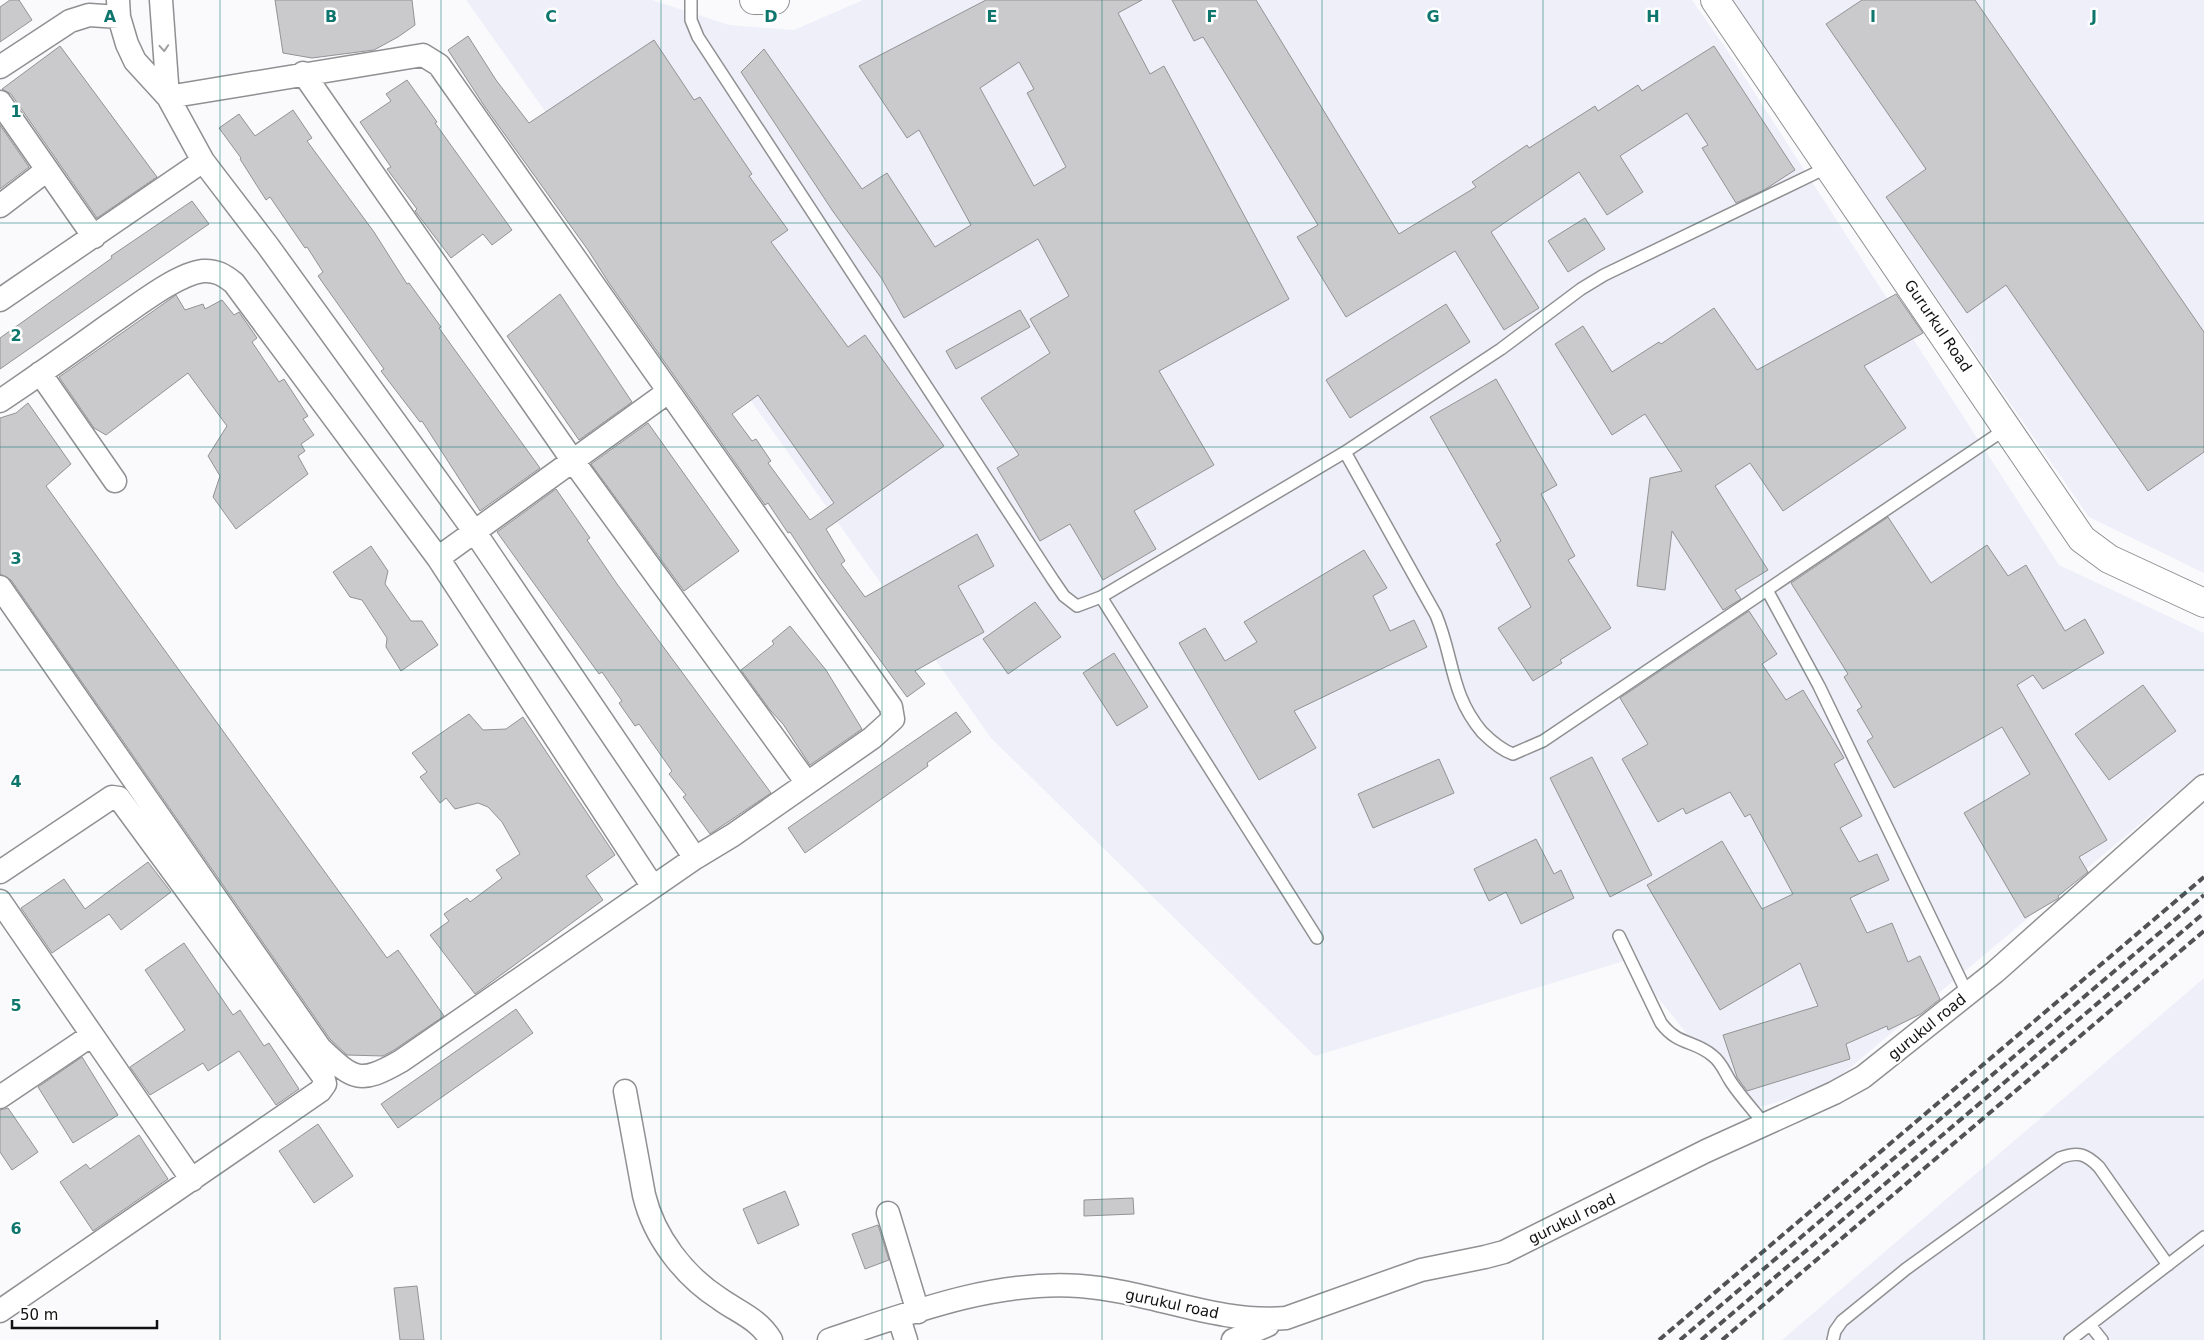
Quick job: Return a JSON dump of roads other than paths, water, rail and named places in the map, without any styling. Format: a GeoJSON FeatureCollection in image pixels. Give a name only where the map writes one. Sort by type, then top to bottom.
{"type":"FeatureCollection","features":[{"type":"Feature","properties":{"kind":"street"},"geometry":{"type":"LineString","coordinates":[[161,0],[168,97]]}},
{"type":"Feature","properties":{"kind":"street"},"geometry":{"type":"LineString","coordinates":[[754,0],[775,0]]}},
{"type":"Feature","properties":{"kind":"street","name":"Gururkul Road"},"geometry":{"type":"LineString","coordinates":[[1715,0],[1830,166],[2082,539],[2109,560],[2204,603]]}},
{"type":"Feature","properties":{"kind":"street"},"geometry":{"type":"LineString","coordinates":[[0,67],[70,21],[119,8],[126,44],[135,61],[168,97],[203,161],[268,246],[474,531],[695,858]]}},
{"type":"Feature","properties":{"kind":"street"},"geometry":{"type":"LineString","coordinates":[[0,587],[320,1048],[342,1069],[358,1076],[372,1076],[401,1061],[807,783],[889,724],[893,719],[891,707],[439,65],[423,55],[303,73],[168,97]]}},
{"type":"Feature","properties":{"kind":"street"},"geometry":{"type":"LineString","coordinates":[[303,73],[573,461],[807,783]]}},
{"type":"Feature","properties":{"kind":"street"},"geometry":{"type":"LineString","coordinates":[[0,102],[94,237]]}},
{"type":"Feature","properties":{"kind":"street"},"geometry":{"type":"LineString","coordinates":[[0,300],[203,161]]}},
{"type":"Feature","properties":{"kind":"street"},"geometry":{"type":"LineString","coordinates":[[0,206],[47,170]]}},
{"type":"Feature","properties":{"kind":"street"},"geometry":{"type":"LineString","coordinates":[[0,401],[157,292],[192,274],[202,271],[214,271],[225,276],[234,283],[438,558],[653,887]]}},
{"type":"Feature","properties":{"kind":"street"},"geometry":{"type":"LineString","coordinates":[[40,373],[115,481]]}},
{"type":"Feature","properties":{"kind":"street"},"geometry":{"type":"LineString","coordinates":[[438,558],[668,392]]}},
{"type":"Feature","properties":{"kind":"street","name":"gurukul road"},"geometry":{"type":"LineString","coordinates":[[829,1340],[908,1315],[988,1293],[1043,1286],[1081,1286],[1120,1292],[1227,1316],[1270,1328],[1298,1315],[1421,1270],[1485,1258],[1504,1252],[1706,1151],[1834,1093],[1863,1077],[1968,994],[2204,786]]}},
{"type":"Feature","properties":{"kind":"street"},"geometry":{"type":"LineString","coordinates":[[0,872],[112,797],[119,798],[323,1076],[325,1084],[320,1091],[0,1311]]}},
{"type":"Feature","properties":{"kind":"street"},"geometry":{"type":"LineString","coordinates":[[0,901],[192,1180]]}},
{"type":"Feature","properties":{"kind":"street"},"geometry":{"type":"LineString","coordinates":[[0,1098],[92,1035]]}},
{"type":"Feature","properties":{"kind":"street"},"geometry":{"type":"LineString","coordinates":[[625,1091],[644,1195],[654,1225],[670,1250],[692,1277],[714,1296],[758,1324],[770,1340]]}},
{"type":"Feature","properties":{"kind":"street"},"geometry":{"type":"LineString","coordinates":[[888,1213],[908,1315],[906,1340]]}},
{"type":"Feature","properties":{"kind":"street"},"geometry":{"type":"LineString","coordinates":[[1233,1340],[1270,1328]]}},
{"type":"Feature","properties":{"kind":"lane"},"geometry":{"type":"LineString","coordinates":[[691,0],[691,20],[698,37],[1053,580],[1068,600],[1077,606],[1101,597],[1345,452],[1500,349],[1604,275],[1830,166]]}},
{"type":"Feature","properties":{"kind":"lane"},"geometry":{"type":"LineString","coordinates":[[1345,452],[1436,615],[1444,633],[1464,708],[1488,738],[1506,752],[1513,754],[1543,741],[2007,428]]}},
{"type":"Feature","properties":{"kind":"lane"},"geometry":{"type":"LineString","coordinates":[[1767,590],[1824,695],[1968,994]]}},
{"type":"Feature","properties":{"kind":"lane"},"geometry":{"type":"LineString","coordinates":[[1101,597],[1317,938]]}},
{"type":"Feature","properties":{"kind":"lane"},"geometry":{"type":"LineString","coordinates":[[1619,936],[1666,1030],[1672,1037],[1706,1051],[1719,1062],[1731,1082],[1765,1125]]}},
{"type":"Feature","properties":{"kind":"lane"},"geometry":{"type":"LineString","coordinates":[[1833,1340],[1835,1331],[1842,1321],[1906,1269],[2060,1158],[2071,1154],[2088,1156],[2099,1167],[2168,1265]]}},
{"type":"Feature","properties":{"kind":"lane"},"geometry":{"type":"LineString","coordinates":[[2070,1340],[2204,1237]]}},
{"type":"Feature","properties":{"kind":"lane"},"geometry":{"type":"LineString","coordinates":[[2090,1325],[2102,1340]]}},
{"type":"Feature","properties":{"kind":"railway"},"geometry":{"type":"LineString","coordinates":[[1659,1340],[2204,877]]}},
{"type":"Feature","properties":{"kind":"railway"},"geometry":{"type":"LineString","coordinates":[[1680,1340],[2204,895]]}},
{"type":"Feature","properties":{"kind":"railway"},"geometry":{"type":"LineString","coordinates":[[1701,1340],[2204,913]]}},
{"type":"Feature","properties":{"kind":"railway"},"geometry":{"type":"LineString","coordinates":[[1722,1340],[2204,931]]}}]}
